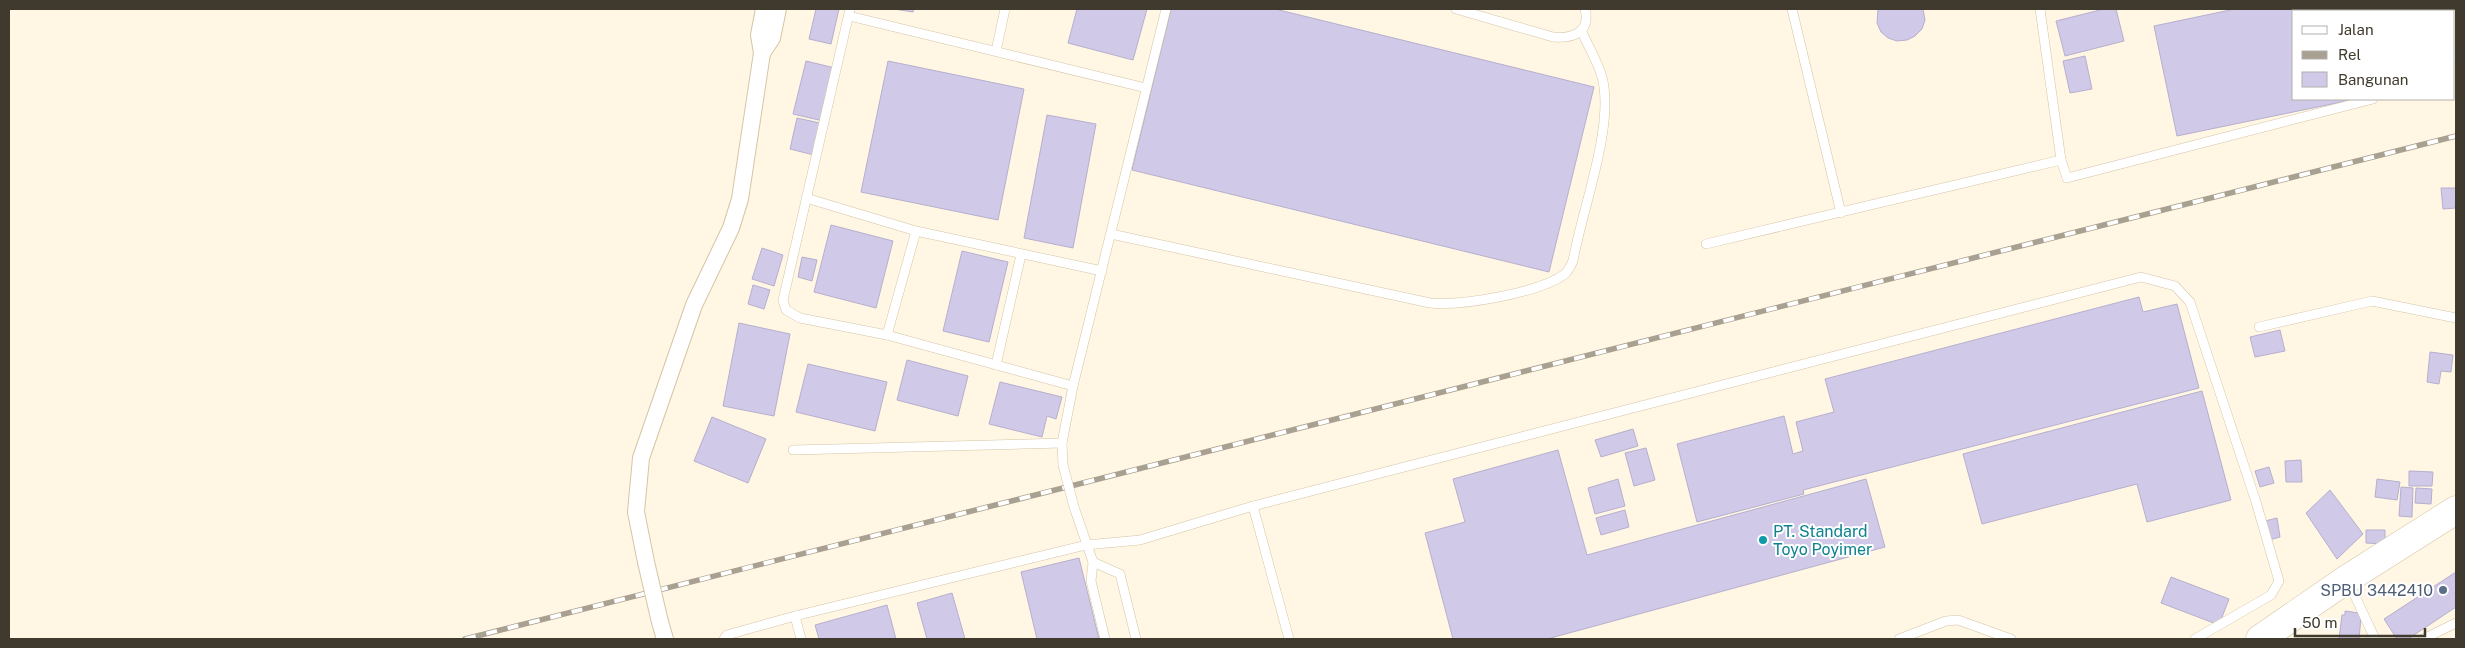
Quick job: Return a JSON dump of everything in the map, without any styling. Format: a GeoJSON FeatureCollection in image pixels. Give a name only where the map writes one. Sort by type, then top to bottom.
{"type":"FeatureCollection","features":[{"type":"Feature","properties":{"kind":"highway"},"geometry":{"type":"LineString","coordinates":[[2260,639],[2347,579],[2456,510]]}},
{"type":"Feature","properties":{"kind":"street"},"geometry":{"type":"LineString","coordinates":[[665,639],[636,512],[641,458],[694,305],[734,221],[740,199],[762,53],[759,35],[764,9]]}},
{"type":"Feature","properties":{"kind":"street"},"geometry":{"type":"LineString","coordinates":[[762,53],[772,38],[778,9]]}},
{"type":"Feature","properties":{"kind":"lane"},"geometry":{"type":"LineString","coordinates":[[996,51],[1005,9]]}},
{"type":"Feature","properties":{"kind":"lane"},"geometry":{"type":"LineString","coordinates":[[1104,639],[1091,581],[1093,562],[1074,507],[1063,465],[1062,443],[1073,386],[1166,9]]}},
{"type":"Feature","properties":{"kind":"lane"},"geometry":{"type":"LineString","coordinates":[[1456,9],[1553,37],[1573,36],[1582,32],[1586,24],[1585,9]]}},
{"type":"Feature","properties":{"kind":"lane"},"geometry":{"type":"LineString","coordinates":[[1792,9],[1841,213]]}},
{"type":"Feature","properties":{"kind":"lane"},"geometry":{"type":"LineString","coordinates":[[2040,9],[2061,160],[2067,178],[2369,100]]}},
{"type":"Feature","properties":{"kind":"lane"},"geometry":{"type":"LineString","coordinates":[[1073,386],[888,335],[800,318],[786,310],[783,300],[849,12],[1146,88]]}},
{"type":"Feature","properties":{"kind":"lane"},"geometry":{"type":"LineString","coordinates":[[1111,234],[1430,303],[1462,303],[1509,294],[1554,280],[1567,272],[1573,260],[1604,130],[1606,104],[1602,77],[1582,32]]}},
{"type":"Feature","properties":{"kind":"lane"},"geometry":{"type":"LineString","coordinates":[[1706,244],[2061,160]]}},
{"type":"Feature","properties":{"kind":"lane"},"geometry":{"type":"LineString","coordinates":[[806,198],[916,230],[1021,255],[1102,271]]}},
{"type":"Feature","properties":{"kind":"lane"},"geometry":{"type":"LineString","coordinates":[[888,335],[916,230]]}},
{"type":"Feature","properties":{"kind":"lane"},"geometry":{"type":"LineString","coordinates":[[996,365],[1021,255]]}},
{"type":"Feature","properties":{"kind":"lane"},"geometry":{"type":"LineString","coordinates":[[724,639],[727,635],[795,616],[1086,545],[1140,540],[1253,506],[2141,276],[2175,286],[2190,302],[2250,483],[2279,581],[2271,595],[2195,639]]}},
{"type":"Feature","properties":{"kind":"lane"},"geometry":{"type":"LineString","coordinates":[[2259,327],[2372,301],[2456,318]]}},
{"type":"Feature","properties":{"kind":"lane"},"geometry":{"type":"LineString","coordinates":[[793,450],[1062,443]]}},
{"type":"Feature","properties":{"kind":"lane"},"geometry":{"type":"LineString","coordinates":[[1253,506],[1289,639]]}},
{"type":"Feature","properties":{"kind":"lane"},"geometry":{"type":"LineString","coordinates":[[1093,562],[1120,574],[1136,639]]}},
{"type":"Feature","properties":{"kind":"lane"},"geometry":{"type":"LineString","coordinates":[[2347,579],[2375,639]]}},
{"type":"Feature","properties":{"kind":"lane"},"geometry":{"type":"LineString","coordinates":[[795,616],[801,639]]}},
{"type":"Feature","properties":{"kind":"lane"},"geometry":{"type":"LineString","coordinates":[[1899,639],[1946,621],[1958,620],[2011,639]]}},
{"type":"Feature","properties":{"kind":"lane"},"geometry":{"type":"LineString","coordinates":[[2423,639],[2456,623]]}},
{"type":"Feature","properties":{"kind":"building"},"geometry":{"type":"Polygon","coordinates":[[[816,9],[839,9],[831,44],[809,39],[816,9]]]}},
{"type":"Feature","properties":{"kind":"building"},"geometry":{"type":"Polygon","coordinates":[[[894,9],[914,9],[913,12],[894,9]]]}},
{"type":"Feature","properties":{"kind":"building"},"geometry":{"type":"Polygon","coordinates":[[[1077,9],[1147,9],[1133,60],[1068,43],[1077,9]]]}},
{"type":"Feature","properties":{"kind":"building"},"geometry":{"type":"Polygon","coordinates":[[[1171,9],[1275,9],[1594,87],[1549,272],[1132,170],[1171,9]]]}},
{"type":"Feature","properties":{"kind":"building"},"geometry":{"type":"Polygon","coordinates":[[[1878,9],[1923,9],[1925,20],[1922,29],[1915,36],[1907,40],[1897,41],[1888,38],[1881,32],[1877,23],[1878,9]]]}},
{"type":"Feature","properties":{"kind":"building"},"geometry":{"type":"Polygon","coordinates":[[[2104,9],[2116,9],[2124,41],[2065,56],[2056,21],[2104,9]]]}},
{"type":"Feature","properties":{"kind":"building"},"geometry":{"type":"Polygon","coordinates":[[[2235,9],[2374,10],[2292,10],[2292,100],[2351,100],[2177,136],[2154,26],[2235,9]]]}},
{"type":"Feature","properties":{"kind":"building"},"geometry":{"type":"Polygon","coordinates":[[[2085,56],[2092,89],[2070,93],[2063,61],[2085,56]]]}},
{"type":"Feature","properties":{"kind":"building"},"geometry":{"type":"Polygon","coordinates":[[[806,61],[835,68],[823,121],[793,114],[806,61]]]}},
{"type":"Feature","properties":{"kind":"building"},"geometry":{"type":"Polygon","coordinates":[[[888,61],[1024,89],[998,220],[861,192],[888,61]]]}},
{"type":"Feature","properties":{"kind":"building"},"geometry":{"type":"Polygon","coordinates":[[[1047,115],[1096,124],[1073,248],[1024,238],[1047,115]]]}},
{"type":"Feature","properties":{"kind":"building"},"geometry":{"type":"Polygon","coordinates":[[[797,118],[820,123],[814,155],[790,149],[797,118]]]}},
{"type":"Feature","properties":{"kind":"building"},"geometry":{"type":"Polygon","coordinates":[[[2441,188],[2456,188],[2456,208],[2443,209],[2441,188]]]}},
{"type":"Feature","properties":{"kind":"building"},"geometry":{"type":"Polygon","coordinates":[[[831,225],[893,241],[876,308],[814,292],[831,225]]]}},
{"type":"Feature","properties":{"kind":"building"},"geometry":{"type":"Polygon","coordinates":[[[762,248],[783,255],[774,286],[752,279],[762,248]]]}},
{"type":"Feature","properties":{"kind":"building"},"geometry":{"type":"Polygon","coordinates":[[[962,251],[1008,262],[989,342],[943,331],[962,251]]]}},
{"type":"Feature","properties":{"kind":"building"},"geometry":{"type":"Polygon","coordinates":[[[802,257],[817,260],[812,281],[798,277],[802,257]]]}},
{"type":"Feature","properties":{"kind":"building"},"geometry":{"type":"Polygon","coordinates":[[[753,285],[770,290],[764,309],[748,304],[753,285]]]}},
{"type":"Feature","properties":{"kind":"building"},"geometry":{"type":"Polygon","coordinates":[[[2139,297],[2143,312],[2177,304],[2199,388],[1803,490],[1804,494],[1697,522],[1677,444],[1784,416],[1793,454],[1803,451],[1796,422],[1834,412],[1825,379],[2139,297]]]}},
{"type":"Feature","properties":{"kind":"building"},"geometry":{"type":"Polygon","coordinates":[[[739,323],[790,334],[774,416],[723,406],[739,323]]]}},
{"type":"Feature","properties":{"kind":"building"},"geometry":{"type":"Polygon","coordinates":[[[2280,330],[2285,351],[2255,357],[2250,337],[2280,330]]]}},
{"type":"Feature","properties":{"kind":"building"},"geometry":{"type":"Polygon","coordinates":[[[2430,352],[2453,355],[2451,372],[2441,371],[2439,384],[2427,382],[2430,352]]]}},
{"type":"Feature","properties":{"kind":"building"},"geometry":{"type":"Polygon","coordinates":[[[907,360],[968,376],[958,416],[897,400],[907,360]]]}},
{"type":"Feature","properties":{"kind":"building"},"geometry":{"type":"Polygon","coordinates":[[[808,364],[887,382],[875,431],[796,412],[808,364]]]}},
{"type":"Feature","properties":{"kind":"building"},"geometry":{"type":"Polygon","coordinates":[[[1000,382],[1062,397],[1056,419],[1047,416],[1042,437],[989,424],[1000,382]]]}},
{"type":"Feature","properties":{"kind":"building"},"geometry":{"type":"Polygon","coordinates":[[[2202,391],[2231,500],[2147,522],[2137,484],[1982,524],[1963,454],[2202,391]]]}},
{"type":"Feature","properties":{"kind":"building"},"geometry":{"type":"Polygon","coordinates":[[[712,417],[766,439],[748,483],[694,461],[712,417]]]}},
{"type":"Feature","properties":{"kind":"building"},"geometry":{"type":"Polygon","coordinates":[[[1633,429],[1638,446],[1601,457],[1595,440],[1633,429]]]}},
{"type":"Feature","properties":{"kind":"building"},"geometry":{"type":"Polygon","coordinates":[[[1646,448],[1655,480],[1634,486],[1625,453],[1646,448]]]}},
{"type":"Feature","properties":{"kind":"building","name":"PT. Standard Toyo Poyimer"},"geometry":{"type":"Polygon","coordinates":[[[1558,450],[1587,555],[1866,479],[1885,547],[1547,639],[1453,639],[1425,533],[1465,522],[1453,479],[1558,450]]]}},
{"type":"Feature","properties":{"kind":"building"},"geometry":{"type":"Polygon","coordinates":[[[2301,460],[2302,482],[2286,482],[2285,461],[2301,460]]]}},
{"type":"Feature","properties":{"kind":"building"},"geometry":{"type":"Polygon","coordinates":[[[2269,467],[2274,483],[2260,487],[2255,471],[2269,467]]]}},
{"type":"Feature","properties":{"kind":"building"},"geometry":{"type":"Polygon","coordinates":[[[2409,471],[2433,472],[2432,486],[2409,486],[2409,471]]]}},
{"type":"Feature","properties":{"kind":"building"},"geometry":{"type":"Polygon","coordinates":[[[1618,479],[1625,506],[1595,514],[1588,488],[1618,479]]]}},
{"type":"Feature","properties":{"kind":"building"},"geometry":{"type":"Polygon","coordinates":[[[2377,479],[2400,482],[2397,500],[2375,497],[2377,479]]]}},
{"type":"Feature","properties":{"kind":"building"},"geometry":{"type":"Polygon","coordinates":[[[2401,487],[2413,488],[2412,517],[2399,516],[2401,487]]]}},
{"type":"Feature","properties":{"kind":"building"},"geometry":{"type":"Polygon","coordinates":[[[2416,488],[2432,489],[2431,504],[2415,503],[2416,488]]]}},
{"type":"Feature","properties":{"kind":"building"},"geometry":{"type":"Polygon","coordinates":[[[2330,490],[2363,534],[2337,559],[2306,513],[2330,490]]]}},
{"type":"Feature","properties":{"kind":"building"},"geometry":{"type":"Polygon","coordinates":[[[1625,510],[1629,527],[1601,535],[1596,518],[1625,510]]]}},
{"type":"Feature","properties":{"kind":"building"},"geometry":{"type":"Polygon","coordinates":[[[2277,518],[2280,537],[2269,540],[2265,521],[2277,518]]]}},
{"type":"Feature","properties":{"kind":"building"},"geometry":{"type":"Polygon","coordinates":[[[2366,530],[2385,530],[2385,544],[2366,543],[2366,530]]]}},
{"type":"Feature","properties":{"kind":"building"},"geometry":{"type":"Polygon","coordinates":[[[1079,558],[1099,639],[1037,639],[1021,572],[1079,558]]]}},
{"type":"Feature","properties":{"kind":"building","name":"SPBU 3442410"},"geometry":{"type":"Polygon","coordinates":[[[2456,572],[2456,607],[2408,639],[2397,639],[2384,619],[2456,572]]]}},
{"type":"Feature","properties":{"kind":"building"},"geometry":{"type":"Polygon","coordinates":[[[2171,577],[2229,599],[2219,625],[2161,603],[2171,577]]]}},
{"type":"Feature","properties":{"kind":"building"},"geometry":{"type":"Polygon","coordinates":[[[952,593],[965,639],[927,639],[917,603],[952,593]]]}},
{"type":"Feature","properties":{"kind":"building"},"geometry":{"type":"Polygon","coordinates":[[[887,605],[896,639],[819,639],[815,625],[887,605]]]}},
{"type":"Feature","properties":{"kind":"building"},"geometry":{"type":"Polygon","coordinates":[[[2345,611],[2359,613],[2361,617],[2359,639],[2339,639],[2342,615],[2345,615],[2345,611]]]}},
{"type":"Feature","properties":{"kind":"railway"},"geometry":{"type":"LineString","coordinates":[[465,639],[2456,136]]}},
{"type":"Feature","properties":{"kind":"place","name":"PT. Standard Toyo Poyimer"},"geometry":{"type":"Point","coordinates":[1763,540]}},
{"type":"Feature","properties":{"kind":"place","name":"SPBU 3442410"},"geometry":{"type":"Point","coordinates":[2443,590]}}]}
